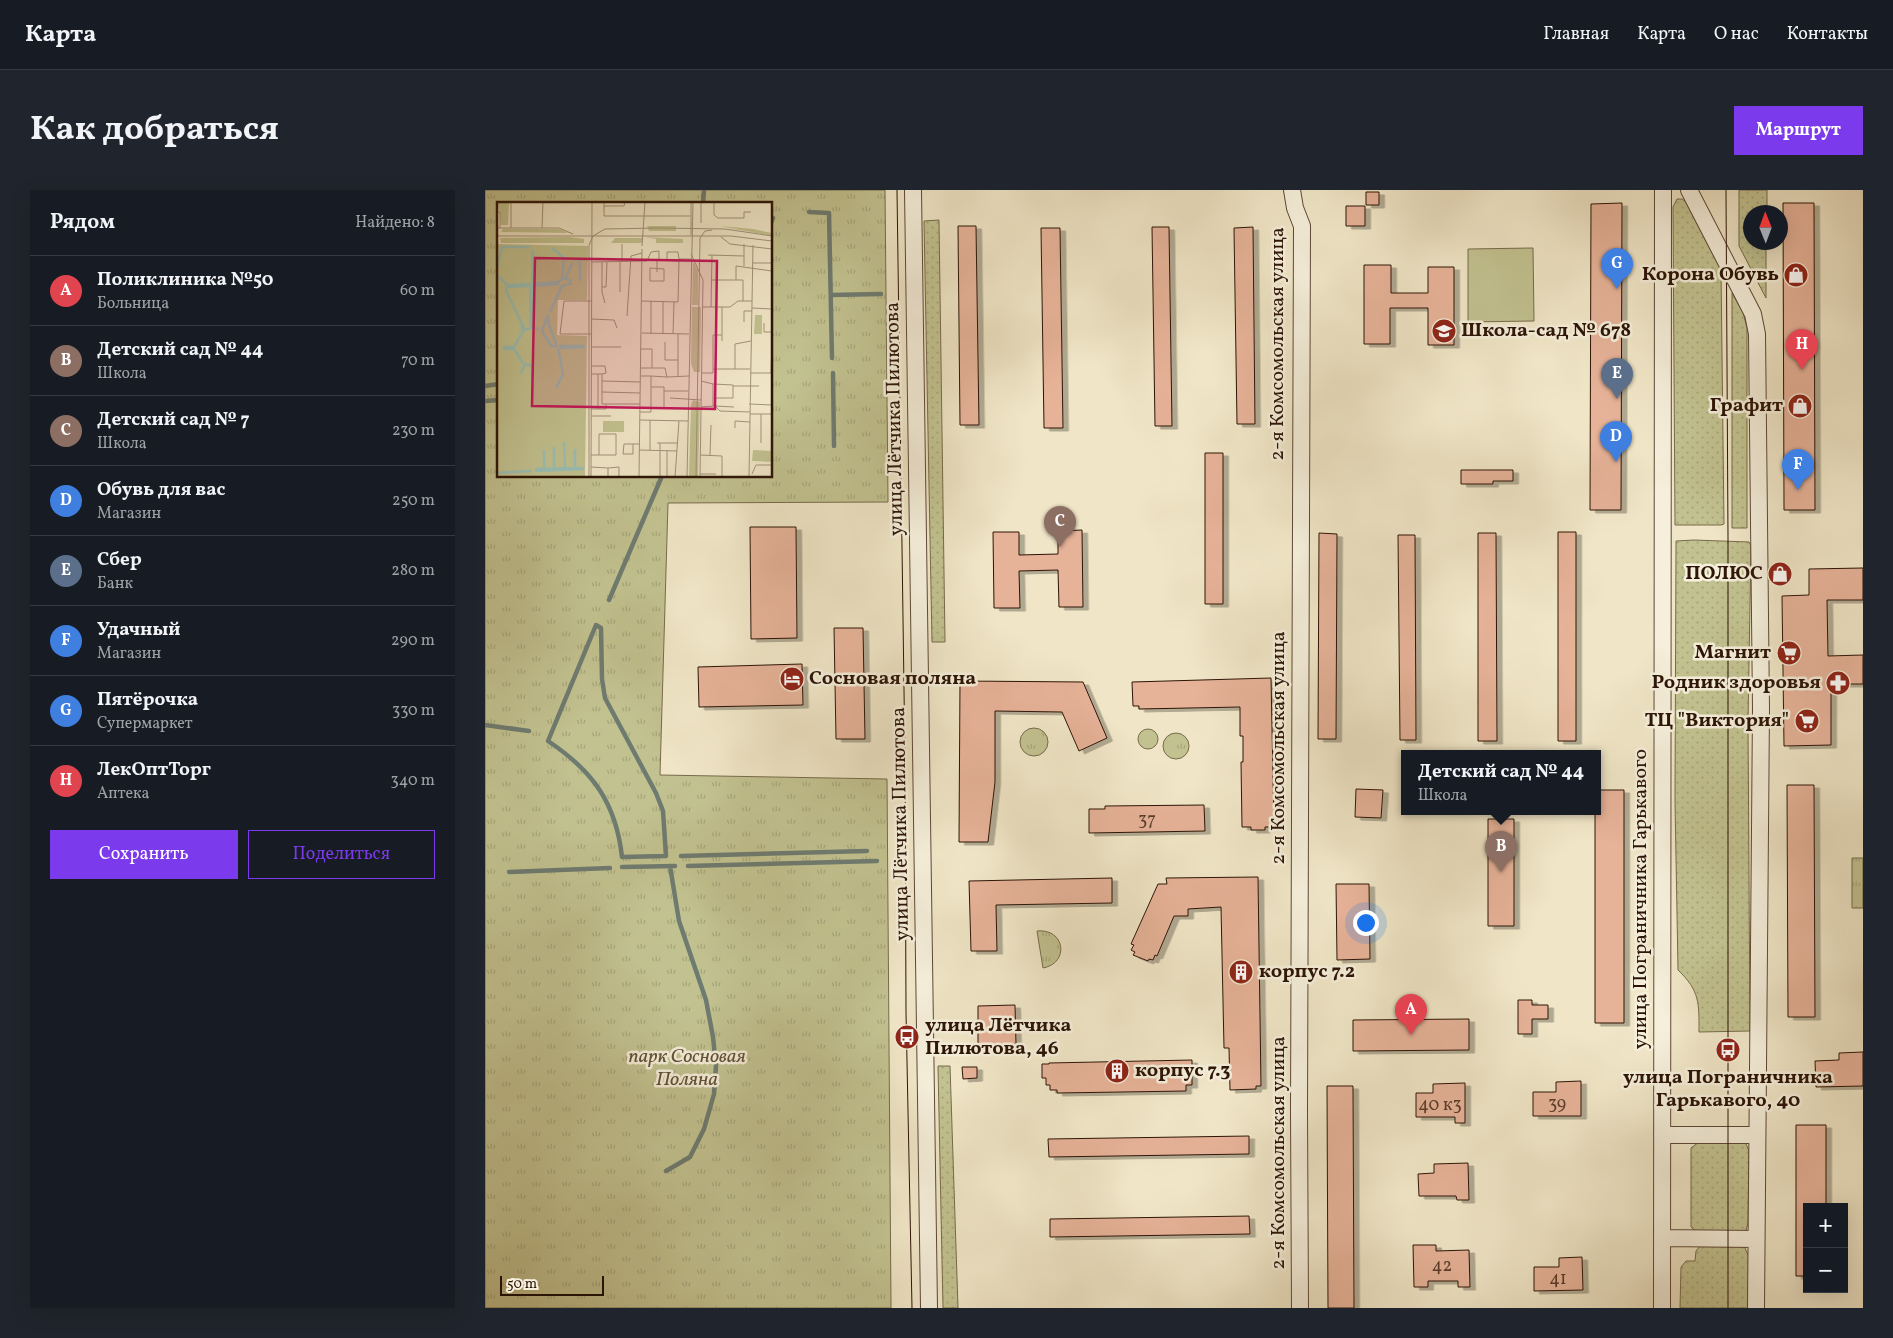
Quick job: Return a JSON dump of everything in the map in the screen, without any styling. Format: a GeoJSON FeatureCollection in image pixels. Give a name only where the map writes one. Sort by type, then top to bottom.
{"type":"FeatureCollection","features":[{"type":"Feature","properties":{"kind":"street","name":"улица Лётчика Пилютова"},"geometry":{"type":"LineString","coordinates":[[913,190],[929,1308]]}},
{"type":"Feature","properties":{"kind":"street","name":"2-я Комсомольская улица"},"geometry":{"type":"LineString","coordinates":[[1292,190],[1295,208],[1302,226],[1300,1308]]}},
{"type":"Feature","properties":{"kind":"street","name":"улица Пограничника Гарькавого"},"geometry":{"type":"LineString","coordinates":[[1662,1308],[1663,190]]}},
{"type":"Feature","properties":{"kind":"street"},"geometry":{"type":"LineString","coordinates":[[1689,190],[1753,314],[1757,334],[1761,709],[1757,1308]]}},
{"type":"Feature","properties":{"kind":"street"},"geometry":{"type":"LineString","coordinates":[[1662,1135],[1757,1136]]}},
{"type":"Feature","properties":{"kind":"street"},"geometry":{"type":"LineString","coordinates":[[1662,1238],[1756,1239]]}},
{"type":"Feature","properties":{"kind":"green space","name":"парк Сосновая Поляна"},"geometry":{"type":"Polygon","coordinates":[[[485,190],[885,190],[888,502],[668,503],[660,775],[887,779],[891,1308],[485,1308],[485,190]]]}},
{"type":"Feature","properties":{"kind":"green space"},"geometry":{"type":"Polygon","coordinates":[[[1739,190],[1767,190],[1767,205],[1743,205],[1743,250],[1766,250],[1766,298],[1739,246],[1739,190]]]}},
{"type":"Feature","properties":{"kind":"green space"},"geometry":{"type":"Polygon","coordinates":[[[1677,199],[1682,199],[1686,202],[1721,270],[1724,524],[1721,525],[1675,525],[1673,207],[1677,199]]]}},
{"type":"Feature","properties":{"kind":"green space"},"geometry":{"type":"Polygon","coordinates":[[[939,220],[945,642],[932,642],[924,221],[939,220]]]}},
{"type":"Feature","properties":{"kind":"green space"},"geometry":{"type":"Polygon","coordinates":[[[1533,248],[1534,321],[1468,322],[1468,249],[1533,248]]]}},
{"type":"Feature","properties":{"kind":"green space"},"geometry":{"type":"Polygon","coordinates":[[[1732,293],[1743,312],[1747,328],[1747,528],[1732,528],[1732,293]]]}},
{"type":"Feature","properties":{"kind":"green space"},"geometry":{"type":"Polygon","coordinates":[[[1676,541],[1749,542],[1751,546],[1748,722],[1750,1031],[1699,1032],[1697,998],[1691,984],[1678,970],[1675,801],[1676,541]]]}},
{"type":"Feature","properties":{"kind":"green space"},"geometry":{"type":"Polygon","coordinates":[[[1034,728],[1044,732],[1048,742],[1044,752],[1034,756],[1024,752],[1020,742],[1024,732],[1034,728]]]}},
{"type":"Feature","properties":{"kind":"green space"},"geometry":{"type":"Polygon","coordinates":[[[1148,729],[1155,732],[1158,739],[1155,746],[1148,749],[1141,746],[1138,739],[1141,732],[1148,729]]]}},
{"type":"Feature","properties":{"kind":"green space"},"geometry":{"type":"Polygon","coordinates":[[[1176,733],[1185,737],[1189,746],[1185,755],[1176,759],[1167,755],[1163,746],[1167,737],[1176,733]]]}},
{"type":"Feature","properties":{"kind":"green space"},"geometry":{"type":"Polygon","coordinates":[[[1852,858],[1863,858],[1863,908],[1852,908],[1852,858]]]}},
{"type":"Feature","properties":{"kind":"green space"},"geometry":{"type":"Polygon","coordinates":[[[1037,931],[1054,935],[1061,946],[1057,960],[1052,965],[1043,968],[1037,931]]]}},
{"type":"Feature","properties":{"kind":"green space"},"geometry":{"type":"Polygon","coordinates":[[[938,1066],[950,1066],[958,1308],[943,1308],[938,1066]]]}},
{"type":"Feature","properties":{"kind":"green space"},"geometry":{"type":"Polygon","coordinates":[[[1699,1142],[1741,1142],[1746,1144],[1749,1151],[1748,1223],[1746,1230],[1740,1233],[1698,1233],[1691,1227],[1691,1148],[1699,1142]]]}},
{"type":"Feature","properties":{"kind":"green space"},"geometry":{"type":"Polygon","coordinates":[[[1700,1246],[1744,1246],[1749,1257],[1749,1308],[1680,1308],[1681,1267],[1686,1261],[1695,1261],[1696,1251],[1700,1246]]]}},
{"type":"Feature","properties":{"kind":"building"},"geometry":{"type":"Polygon","coordinates":[[[1366,192],[1379,192],[1379,205],[1366,205],[1366,192]]]}},
{"type":"Feature","properties":{"kind":"building"},"geometry":{"type":"Polygon","coordinates":[[[1622,203],[1621,510],[1590,510],[1591,204],[1622,203]]]}},
{"type":"Feature","properties":{"kind":"building"},"geometry":{"type":"Polygon","coordinates":[[[1783,203],[1814,203],[1815,510],[1784,510],[1783,250],[1788,250],[1788,205],[1783,205],[1783,203]]]}},
{"type":"Feature","properties":{"kind":"building"},"geometry":{"type":"Polygon","coordinates":[[[1346,206],[1365,206],[1365,226],[1346,226],[1346,206]]]}},
{"type":"Feature","properties":{"kind":"building"},"geometry":{"type":"Polygon","coordinates":[[[958,226],[976,226],[979,425],[960,425],[958,226]]]}},
{"type":"Feature","properties":{"kind":"building"},"geometry":{"type":"Polygon","coordinates":[[[1152,227],[1169,227],[1172,426],[1155,426],[1152,227]]]}},
{"type":"Feature","properties":{"kind":"building"},"geometry":{"type":"Polygon","coordinates":[[[1253,227],[1255,424],[1237,424],[1234,228],[1253,227]]]}},
{"type":"Feature","properties":{"kind":"building"},"geometry":{"type":"Polygon","coordinates":[[[1041,228],[1060,228],[1063,428],[1044,428],[1041,228]]]}},
{"type":"Feature","properties":{"kind":"building"},"geometry":{"type":"Polygon","coordinates":[[[1364,265],[1391,265],[1391,293],[1428,293],[1428,267],[1454,267],[1454,345],[1428,345],[1428,308],[1390,308],[1390,344],[1364,344],[1364,265]]]}},
{"type":"Feature","properties":{"kind":"building"},"geometry":{"type":"Polygon","coordinates":[[[1205,453],[1223,453],[1223,604],[1205,604],[1205,453]]]}},
{"type":"Feature","properties":{"kind":"building"},"geometry":{"type":"Polygon","coordinates":[[[1461,470],[1513,470],[1513,481],[1493,481],[1493,484],[1461,484],[1461,470]]]}},
{"type":"Feature","properties":{"kind":"building"},"geometry":{"type":"Polygon","coordinates":[[[750,527],[796,527],[797,638],[751,639],[750,527]]]}},
{"type":"Feature","properties":{"kind":"building"},"geometry":{"type":"Polygon","coordinates":[[[1082,530],[1083,607],[1059,607],[1058,570],[1019,571],[1020,608],[994,608],[993,532],[1019,532],[1019,555],[1058,554],[1058,531],[1082,530]]]}},
{"type":"Feature","properties":{"kind":"building"},"geometry":{"type":"Polygon","coordinates":[[[1558,532],[1576,532],[1576,741],[1558,741],[1558,532]]]}},
{"type":"Feature","properties":{"kind":"building"},"geometry":{"type":"Polygon","coordinates":[[[1319,533],[1337,534],[1336,739],[1318,739],[1319,533]]]}},
{"type":"Feature","properties":{"kind":"building"},"geometry":{"type":"Polygon","coordinates":[[[1478,533],[1496,533],[1497,741],[1478,741],[1478,533]]]}},
{"type":"Feature","properties":{"kind":"building"},"geometry":{"type":"Polygon","coordinates":[[[1398,535],[1415,535],[1416,740],[1400,740],[1398,535]]]}},
{"type":"Feature","properties":{"kind":"building"},"geometry":{"type":"Polygon","coordinates":[[[1863,568],[1863,600],[1827,600],[1828,656],[1863,655],[1863,684],[1831,684],[1831,745],[1784,746],[1782,596],[1809,595],[1809,569],[1863,568]]]}},
{"type":"Feature","properties":{"kind":"building"},"geometry":{"type":"Polygon","coordinates":[[[834,628],[863,628],[865,739],[836,739],[834,628]]]}},
{"type":"Feature","properties":{"kind":"building"},"geometry":{"type":"Polygon","coordinates":[[[802,664],[803,705],[699,707],[698,667],[802,664]]]}},
{"type":"Feature","properties":{"kind":"building"},"geometry":{"type":"Polygon","coordinates":[[[1271,678],[1274,827],[1265,827],[1265,830],[1251,830],[1251,827],[1242,827],[1241,762],[1243,762],[1243,736],[1240,736],[1240,707],[1139,709],[1139,706],[1133,706],[1132,682],[1271,678]]]}},
{"type":"Feature","properties":{"kind":"building"},"geometry":{"type":"Polygon","coordinates":[[[960,681],[1083,682],[1107,738],[1079,751],[1062,712],[995,711],[995,782],[988,842],[959,842],[960,681]]]}},
{"type":"Feature","properties":{"kind":"building"},"geometry":{"type":"Polygon","coordinates":[[[1787,785],[1814,785],[1815,1017],[1788,1017],[1787,785]]]}},
{"type":"Feature","properties":{"kind":"building"},"geometry":{"type":"Polygon","coordinates":[[[1356,789],[1383,790],[1381,818],[1355,817],[1356,789]]]}},
{"type":"Feature","properties":{"kind":"building"},"geometry":{"type":"Polygon","coordinates":[[[1601,790],[1624,790],[1624,1023],[1595,1023],[1595,815],[1601,815],[1601,790]]]}},
{"type":"Feature","properties":{"kind":"building"},"geometry":{"type":"Polygon","coordinates":[[[1204,805],[1205,831],[1089,833],[1089,809],[1105,809],[1105,806],[1204,805]]]}},
{"type":"Feature","properties":{"kind":"building"},"geometry":{"type":"Polygon","coordinates":[[[1488,819],[1514,819],[1514,926],[1488,926],[1488,819]]]}},
{"type":"Feature","properties":{"kind":"building","name":"корпус 7.2"},"geometry":{"type":"Polygon","coordinates":[[[1258,877],[1261,1086],[1256,1086],[1256,1089],[1230,1090],[1229,1048],[1224,1048],[1221,907],[1188,909],[1188,916],[1174,916],[1157,956],[1155,955],[1153,960],[1149,959],[1148,961],[1133,955],[1135,952],[1131,950],[1134,945],[1131,944],[1158,884],[1167,884],[1166,878],[1258,877]]]}},
{"type":"Feature","properties":{"kind":"building"},"geometry":{"type":"Polygon","coordinates":[[[1112,878],[1112,903],[996,905],[997,951],[971,951],[969,881],[1112,878]]]}},
{"type":"Feature","properties":{"kind":"building"},"geometry":{"type":"Polygon","coordinates":[[[1336,884],[1369,884],[1370,959],[1337,960],[1336,884]]]}},
{"type":"Feature","properties":{"kind":"building"},"geometry":{"type":"Polygon","coordinates":[[[1518,1000],[1532,1000],[1532,1005],[1548,1005],[1548,1019],[1532,1019],[1532,1034],[1518,1034],[1518,1000]]]}},
{"type":"Feature","properties":{"kind":"building"},"geometry":{"type":"Polygon","coordinates":[[[1015,1005],[1016,1044],[978,1045],[978,1006],[1015,1005]]]}},
{"type":"Feature","properties":{"kind":"building"},"geometry":{"type":"Polygon","coordinates":[[[1469,1019],[1469,1050],[1353,1051],[1353,1020],[1469,1019]]]}},
{"type":"Feature","properties":{"kind":"building"},"geometry":{"type":"Polygon","coordinates":[[[1863,1052],[1863,1086],[1816,1087],[1815,1061],[1839,1060],[1839,1053],[1863,1052]]]}},
{"type":"Feature","properties":{"kind":"building","name":"корпус 7.3"},"geometry":{"type":"Polygon","coordinates":[[[1192,1060],[1192,1085],[1186,1085],[1186,1091],[1057,1093],[1057,1090],[1050,1090],[1050,1085],[1046,1085],[1046,1078],[1042,1078],[1042,1064],[1049,1063],[1192,1060]]]}},
{"type":"Feature","properties":{"kind":"building"},"geometry":{"type":"Polygon","coordinates":[[[962,1067],[977,1067],[977,1078],[963,1079],[962,1067]]]}},
{"type":"Feature","properties":{"kind":"building"},"geometry":{"type":"Polygon","coordinates":[[[1581,1081],[1581,1116],[1533,1116],[1533,1092],[1556,1092],[1556,1082],[1581,1081]]]}},
{"type":"Feature","properties":{"kind":"building"},"geometry":{"type":"Polygon","coordinates":[[[1465,1083],[1465,1123],[1455,1123],[1455,1117],[1416,1117],[1416,1093],[1433,1093],[1433,1084],[1465,1083]]]}},
{"type":"Feature","properties":{"kind":"building"},"geometry":{"type":"Polygon","coordinates":[[[1327,1086],[1353,1086],[1354,1308],[1328,1308],[1327,1086]]]}},
{"type":"Feature","properties":{"kind":"building"},"geometry":{"type":"Polygon","coordinates":[[[1796,1125],[1826,1125],[1826,1203],[1803,1203],[1803,1276],[1796,1276],[1796,1125]]]}},
{"type":"Feature","properties":{"kind":"building"},"geometry":{"type":"Polygon","coordinates":[[[1249,1136],[1249,1154],[1049,1157],[1048,1139],[1249,1136]]]}},
{"type":"Feature","properties":{"kind":"building"},"geometry":{"type":"Polygon","coordinates":[[[1468,1163],[1469,1200],[1457,1200],[1456,1196],[1419,1196],[1418,1174],[1434,1173],[1434,1164],[1468,1163]]]}},
{"type":"Feature","properties":{"kind":"building"},"geometry":{"type":"Polygon","coordinates":[[[1249,1216],[1250,1234],[1050,1237],[1050,1219],[1249,1216]]]}},
{"type":"Feature","properties":{"kind":"building"},"geometry":{"type":"Polygon","coordinates":[[[1413,1245],[1436,1245],[1436,1251],[1469,1250],[1470,1287],[1458,1287],[1458,1281],[1428,1281],[1428,1287],[1414,1287],[1413,1245]]]}},
{"type":"Feature","properties":{"kind":"building"},"geometry":{"type":"Polygon","coordinates":[[[1582,1257],[1583,1290],[1534,1291],[1534,1267],[1559,1267],[1559,1258],[1582,1257]]]}},
{"type":"Feature","properties":{"kind":"waterway"},"geometry":{"type":"LineString","coordinates":[[703,202],[704,190]]}},
{"type":"Feature","properties":{"kind":"waterway"},"geometry":{"type":"LineString","coordinates":[[809,212],[829,213],[832,358]]}},
{"type":"Feature","properties":{"kind":"waterway"},"geometry":{"type":"LineString","coordinates":[[831,295],[881,294]]}},
{"type":"Feature","properties":{"kind":"waterway"},"geometry":{"type":"LineString","coordinates":[[833,373],[834,446]]}},
{"type":"Feature","properties":{"kind":"waterway"},"geometry":{"type":"LineString","coordinates":[[485,386],[497,384]]}},
{"type":"Feature","properties":{"kind":"waterway"},"geometry":{"type":"LineString","coordinates":[[485,401],[497,400]]}},
{"type":"Feature","properties":{"kind":"waterway"},"geometry":{"type":"LineString","coordinates":[[609,600],[661,478]]}},
{"type":"Feature","properties":{"kind":"waterway"},"geometry":{"type":"LineString","coordinates":[[596,625],[601,628],[602,679],[605,698],[656,793],[663,811],[666,856],[622,857],[614,820],[600,790],[578,764],[548,741],[596,625]]}},
{"type":"Feature","properties":{"kind":"waterway"},"geometry":{"type":"LineString","coordinates":[[485,725],[529,731]]}},
{"type":"Feature","properties":{"kind":"waterway"},"geometry":{"type":"LineString","coordinates":[[681,856],[867,851]]}},
{"type":"Feature","properties":{"kind":"waterway"},"geometry":{"type":"LineString","coordinates":[[688,866],[877,861]]}},
{"type":"Feature","properties":{"kind":"waterway"},"geometry":{"type":"LineString","coordinates":[[666,1171],[690,1157],[704,1129],[714,1094],[716,1066],[706,1000],[679,921],[670,866]]}},
{"type":"Feature","properties":{"kind":"waterway"},"geometry":{"type":"LineString","coordinates":[[622,867],[675,866]]}},
{"type":"Feature","properties":{"kind":"waterway"},"geometry":{"type":"LineString","coordinates":[[509,872],[610,868]]}},
{"type":"Feature","properties":{"kind":"tram line"},"geometry":{"type":"LineString","coordinates":[[897,190],[905,761],[906,1012],[912,1308]]}},
{"type":"Feature","properties":{"kind":"tram line"},"geometry":{"type":"LineString","coordinates":[[1726,190],[1728,1308]]}},
{"type":"Feature","properties":{"kind":"place","name":"Корона Обувь"},"geometry":{"type":"Point","coordinates":[1796,275]}},
{"type":"Feature","properties":{"kind":"place","name":"Пятёрочка"},"geometry":{"type":"Point","coordinates":[1617,289]}},
{"type":"Feature","properties":{"kind":"place","name":"Школа-сад № 678"},"geometry":{"type":"Point","coordinates":[1444,331]}},
{"type":"Feature","properties":{"kind":"place","name":"ЛекОптТорг"},"geometry":{"type":"Point","coordinates":[1802,370]}},
{"type":"Feature","properties":{"kind":"place","name":"Сбер"},"geometry":{"type":"Point","coordinates":[1617,399]}},
{"type":"Feature","properties":{"kind":"place","name":"Графит"},"geometry":{"type":"Point","coordinates":[1800,406]}},
{"type":"Feature","properties":{"kind":"place","name":"Обувь для вас"},"geometry":{"type":"Point","coordinates":[1616,462]}},
{"type":"Feature","properties":{"kind":"place","name":"Удачный"},"geometry":{"type":"Point","coordinates":[1798,490]}},
{"type":"Feature","properties":{"kind":"place","name":"Детский сад № 7"},"geometry":{"type":"Point","coordinates":[1060,547]}},
{"type":"Feature","properties":{"kind":"place","name":"ПОЛЮС"},"geometry":{"type":"Point","coordinates":[1780,574]}},
{"type":"Feature","properties":{"kind":"place","name":"Магнит"},"geometry":{"type":"Point","coordinates":[1789,653]}},
{"type":"Feature","properties":{"kind":"place","name":"Сосновая поляна"},"geometry":{"type":"Point","coordinates":[792,679]}},
{"type":"Feature","properties":{"kind":"place","name":"Родник здоровья"},"geometry":{"type":"Point","coordinates":[1838,683]}},
{"type":"Feature","properties":{"kind":"place","name":"ТЦ \"Виктория\""},"geometry":{"type":"Point","coordinates":[1807,721]}},
{"type":"Feature","properties":{"kind":"place","name":"Детский сад № 44"},"geometry":{"type":"Point","coordinates":[1501,872]}},
{"type":"Feature","properties":{"kind":"place","name":"корпус 7.2"},"geometry":{"type":"Point","coordinates":[1241,972]}},
{"type":"Feature","properties":{"kind":"place","name":"Поликлиника №50"},"geometry":{"type":"Point","coordinates":[1411,1035]}},
{"type":"Feature","properties":{"kind":"place","name":"улица Лётчика Пилютова, 46"},"geometry":{"type":"Point","coordinates":[907,1037]}},
{"type":"Feature","properties":{"kind":"place","name":"улица Пограничника Гарькавого, 40"},"geometry":{"type":"Point","coordinates":[1728,1050]}},
{"type":"Feature","properties":{"kind":"place","name":"корпус 7.3"},"geometry":{"type":"Point","coordinates":[1117,1071]}}]}
